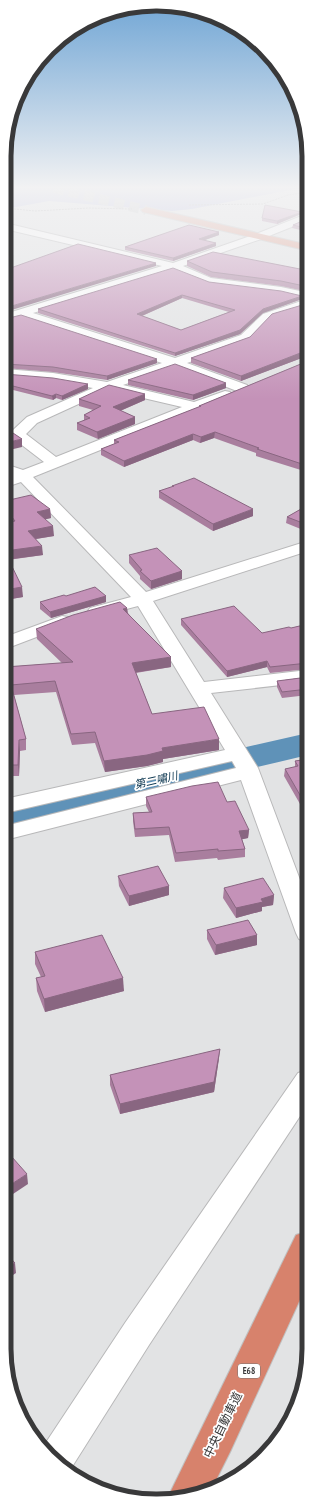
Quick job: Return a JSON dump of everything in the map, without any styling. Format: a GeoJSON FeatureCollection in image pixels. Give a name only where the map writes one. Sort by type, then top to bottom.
{"type":"FeatureCollection","features":[{"type":"Feature","properties":{"kind":"highway","name":"中央自動車道"},"geometry":{"type":"LineString","coordinates":[[191,1490],[217,1439],[302,1258]]}},
{"type":"Feature","properties":{"kind":"street"},"geometry":{"type":"LineString","coordinates":[[141,258],[174,266],[193,276],[209,281],[281,290],[302,295]]}},
{"type":"Feature","properties":{"kind":"street"},"geometry":{"type":"LineString","coordinates":[[11,316],[196,258]]}},
{"type":"Feature","properties":{"kind":"street"},"geometry":{"type":"LineString","coordinates":[[55,464],[11,435],[32,420],[106,387],[246,338],[267,316],[302,304]]}},
{"type":"Feature","properties":{"kind":"street"},"geometry":{"type":"LineString","coordinates":[[20,313],[176,363],[242,388]]}},
{"type":"Feature","properties":{"kind":"street"},"geometry":{"type":"LineString","coordinates":[[11,373],[106,387],[196,407]]}},
{"type":"Feature","properties":{"kind":"street"},"geometry":{"type":"LineString","coordinates":[[11,481],[257,382]]}},
{"type":"Feature","properties":{"kind":"street"},"geometry":{"type":"LineString","coordinates":[[11,470],[25,476],[144,599],[244,764],[302,917]]}},
{"type":"Feature","properties":{"kind":"street"},"geometry":{"type":"LineString","coordinates":[[11,641],[79,616],[144,599],[302,548]]}},
{"type":"Feature","properties":{"kind":"street"},"geometry":{"type":"LineString","coordinates":[[199,689],[302,677]]}},
{"type":"Feature","properties":{"kind":"street"},"geometry":{"type":"LineString","coordinates":[[11,805],[244,764]]}},
{"type":"Feature","properties":{"kind":"street"},"geometry":{"type":"LineString","coordinates":[[11,831],[244,764]]}},
{"type":"Feature","properties":{"kind":"street"},"geometry":{"type":"LineString","coordinates":[[59,1456],[137,1334],[302,1090]]}},
{"type":"Feature","properties":{"kind":"building"},"geometry":{"type":"Polygon","coordinates":[[[38,258],[136,258],[156,263],[11,306],[11,268],[38,258]]]}},
{"type":"Feature","properties":{"kind":"building"},"geometry":{"type":"Polygon","coordinates":[[[195,258],[245,258],[302,268],[302,286],[281,281],[212,272],[187,261],[195,258]]]}},
{"type":"Feature","properties":{"kind":"building"},"geometry":{"type":"Polygon","coordinates":[[[173,268],[209,282],[281,291],[302,296],[263,309],[240,330],[175,353],[38,309],[173,268]],[[182,295],[137,314],[181,330],[235,310],[182,295]]]}},
{"type":"Feature","properties":{"kind":"building"},"geometry":{"type":"Polygon","coordinates":[[[302,305],[302,352],[241,376],[191,358],[250,337],[272,314],[302,305]]]}},
{"type":"Feature","properties":{"kind":"building"},"geometry":{"type":"Polygon","coordinates":[[[21,315],[157,359],[107,376],[53,367],[11,364],[11,318],[21,315]]]}},
{"type":"Feature","properties":{"kind":"building"},"geometry":{"type":"Polygon","coordinates":[[[302,363],[302,464],[257,449],[259,448],[215,432],[201,437],[193,434],[124,461],[101,449],[119,442],[114,440],[201,406],[199,406],[302,363]]]}},
{"type":"Feature","properties":{"kind":"building"},"geometry":{"type":"Polygon","coordinates":[[[175,364],[226,383],[193,395],[128,380],[175,364]]]}},
{"type":"Feature","properties":{"kind":"building"},"geometry":{"type":"Polygon","coordinates":[[[11,374],[53,378],[88,384],[62,396],[56,394],[52,396],[11,386],[11,374]]]}},
{"type":"Feature","properties":{"kind":"building"},"geometry":{"type":"Polygon","coordinates":[[[109,385],[145,394],[113,407],[135,417],[97,432],[77,423],[90,418],[84,415],[101,406],[79,399],[109,385]]]}},
{"type":"Feature","properties":{"kind":"building"},"geometry":{"type":"Polygon","coordinates":[[[11,433],[13,433],[22,439],[11,442],[11,433]]]}},
{"type":"Feature","properties":{"kind":"building"},"geometry":{"type":"Polygon","coordinates":[[[194,478],[253,509],[213,524],[159,491],[194,478]]]}},
{"type":"Feature","properties":{"kind":"building"},"geometry":{"type":"Polygon","coordinates":[[[31,495],[50,509],[37,512],[53,526],[28,531],[42,546],[11,550],[11,522],[15,521],[11,516],[11,500],[31,495]]]}},
{"type":"Feature","properties":{"kind":"building"},"geometry":{"type":"Polygon","coordinates":[[[302,508],[302,523],[287,517],[302,508]]]}},
{"type":"Feature","properties":{"kind":"building"},"geometry":{"type":"Polygon","coordinates":[[[157,548],[182,571],[151,581],[140,571],[142,570],[129,555],[157,548]]]}},
{"type":"Feature","properties":{"kind":"building"},"geometry":{"type":"Polygon","coordinates":[[[11,564],[22,587],[11,589],[11,564]]]}},
{"type":"Feature","properties":{"kind":"building"},"geometry":{"type":"Polygon","coordinates":[[[95,587],[106,596],[50,612],[40,602],[64,595],[66,596],[95,587]]]}},
{"type":"Feature","properties":{"kind":"building"},"geometry":{"type":"Polygon","coordinates":[[[120,602],[127,608],[123,609],[171,657],[132,663],[152,714],[204,707],[219,739],[162,748],[163,751],[147,755],[104,761],[95,732],[71,734],[55,681],[11,685],[11,667],[73,662],[36,629],[73,615],[120,602]]]}},
{"type":"Feature","properties":{"kind":"building"},"geometry":{"type":"Polygon","coordinates":[[[234,606],[262,633],[302,625],[302,664],[270,667],[267,661],[227,671],[181,619],[234,606]]]}},
{"type":"Feature","properties":{"kind":"building"},"geometry":{"type":"Polygon","coordinates":[[[302,678],[302,690],[282,692],[277,681],[302,678]]]}},
{"type":"Feature","properties":{"kind":"building"},"geometry":{"type":"Polygon","coordinates":[[[11,685],[26,739],[19,740],[18,765],[11,765],[11,685]]]}},
{"type":"Feature","properties":{"kind":"building"},"geometry":{"type":"Polygon","coordinates":[[[302,760],[302,799],[285,769],[298,766],[295,761],[302,760]]]}},
{"type":"Feature","properties":{"kind":"building"},"geometry":{"type":"Polygon","coordinates":[[[218,782],[227,802],[235,801],[249,830],[239,831],[245,849],[218,851],[218,849],[176,853],[169,827],[135,829],[133,813],[152,812],[146,797],[192,786],[218,782]]]}},
{"type":"Feature","properties":{"kind":"building"},"geometry":{"type":"Polygon","coordinates":[[[158,866],[169,886],[129,896],[118,876],[158,866]]]}},
{"type":"Feature","properties":{"kind":"building"},"geometry":{"type":"Polygon","coordinates":[[[263,878],[274,895],[261,899],[263,902],[236,908],[224,888],[263,878]]]}},
{"type":"Feature","properties":{"kind":"building"},"geometry":{"type":"Polygon","coordinates":[[[248,920],[257,935],[216,945],[207,930],[248,920]]]}},
{"type":"Feature","properties":{"kind":"building"},"geometry":{"type":"Polygon","coordinates":[[[102,935],[123,978],[44,999],[36,978],[45,976],[35,952],[102,935]]]}},
{"type":"Feature","properties":{"kind":"building"},"geometry":{"type":"Polygon","coordinates":[[[220,1049],[214,1082],[120,1104],[110,1075],[220,1049]]]}},
{"type":"Feature","properties":{"kind":"building"},"geometry":{"type":"Polygon","coordinates":[[[11,1156],[27,1174],[11,1184],[11,1156]]]}},
{"type":"Feature","properties":{"kind":"building"},"geometry":{"type":"Polygon","coordinates":[[[11,1259],[15,1263],[11,1266],[11,1259]]]}},
{"type":"Feature","properties":{"kind":"waterway","name":"第二嘯川"},"geometry":{"type":"LineString","coordinates":[[11,814],[302,745]]}}]}
